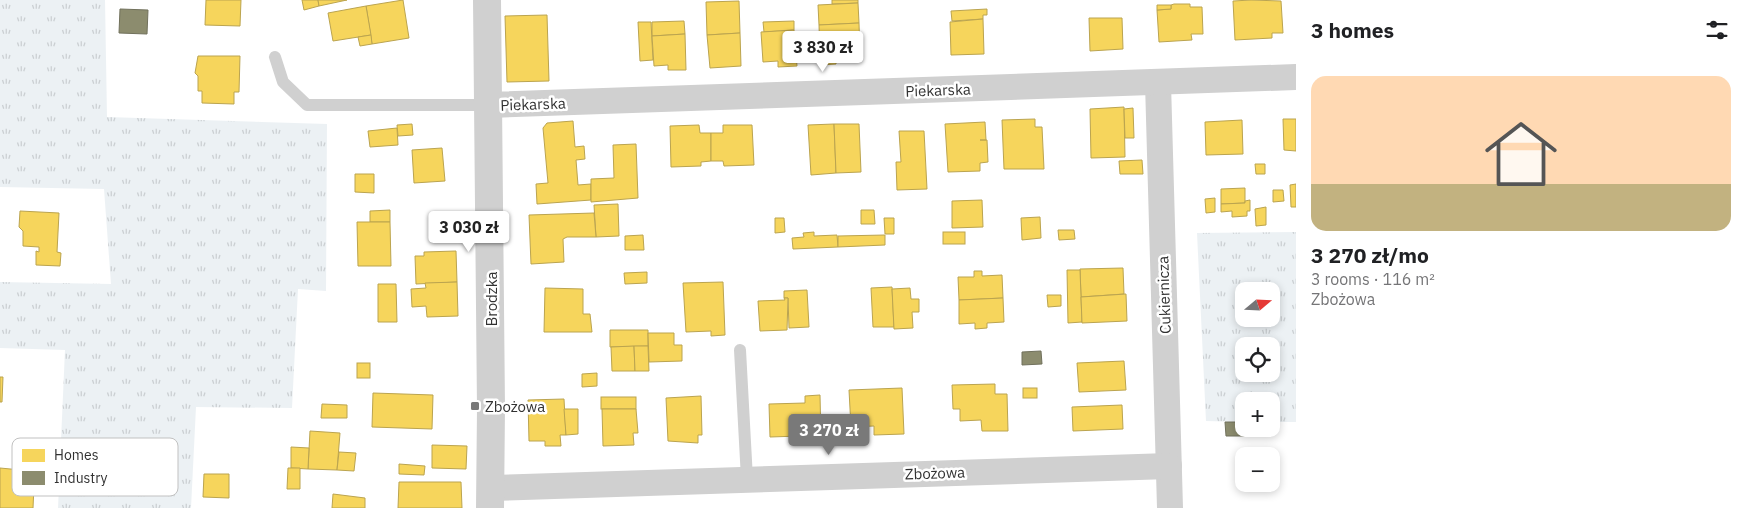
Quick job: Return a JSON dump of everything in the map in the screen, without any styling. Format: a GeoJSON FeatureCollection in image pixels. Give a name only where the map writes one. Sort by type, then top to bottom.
{"type":"FeatureCollection","features":[{"type":"Feature","properties":{"kind":"street","name":"Brodzka"},"geometry":{"type":"LineString","coordinates":[[487,0],[490,498]]}},
{"type":"Feature","properties":{"kind":"street","name":"Piekarska"},"geometry":{"type":"LineString","coordinates":[[489,105],[1296,77]]}},
{"type":"Feature","properties":{"kind":"street","name":"Cukiernicza"},"geometry":{"type":"LineString","coordinates":[[1158,83],[1170,508]]}},
{"type":"Feature","properties":{"kind":"street","name":"Zbożowa"},"geometry":{"type":"LineString","coordinates":[[490,498],[747,479],[1169,466]]}},
{"type":"Feature","properties":{"kind":"lane"},"geometry":{"type":"LineString","coordinates":[[275,57],[283,82],[307,105],[489,105]]}},
{"type":"Feature","properties":{"kind":"lane"},"geometry":{"type":"LineString","coordinates":[[740,350],[747,479]]}},
{"type":"Feature","properties":{"kind":"green space"},"geometry":{"type":"Polygon","coordinates":[[[0,0],[105,0],[107,117],[327,124],[326,291],[298,289],[292,408],[196,407],[191,508],[58,508],[59,496],[178,496],[178,438],[61,438],[65,350],[0,348],[0,282],[111,284],[104,189],[0,187],[0,0]]]}},
{"type":"Feature","properties":{"kind":"green space"},"geometry":{"type":"Polygon","coordinates":[[[1296,232],[1296,422],[1280,422],[1280,392],[1235,392],[1235,422],[1206,421],[1197,233],[1296,232]]]}},
{"type":"Feature","properties":{"kind":"building: Homes"},"geometry":{"type":"Polygon","coordinates":[[[206,0],[241,0],[240,26],[205,25],[206,0]]]}},
{"type":"Feature","properties":{"kind":"building: Homes"},"geometry":{"type":"Polygon","coordinates":[[[302,0],[318,0],[319,6],[304,10],[302,0]]]}},
{"type":"Feature","properties":{"kind":"building: Homes"},"geometry":{"type":"Polygon","coordinates":[[[318,0],[347,0],[319,6],[318,0]]]}},
{"type":"Feature","properties":{"kind":"building: Homes"},"geometry":{"type":"Polygon","coordinates":[[[403,0],[409,38],[372,44],[366,6],[403,0]]]}},
{"type":"Feature","properties":{"kind":"building: Homes"},"geometry":{"type":"Polygon","coordinates":[[[832,0],[858,0],[858,3],[832,4],[832,0]]]}},
{"type":"Feature","properties":{"kind":"building: Homes"},"geometry":{"type":"Polygon","coordinates":[[[739,1],[740,33],[707,35],[706,2],[739,1]]]}},
{"type":"Feature","properties":{"kind":"building: Homes"},"geometry":{"type":"Polygon","coordinates":[[[1233,1],[1281,1],[1283,33],[1272,33],[1272,38],[1235,40],[1233,1]]]}},
{"type":"Feature","properties":{"kind":"building: Homes"},"geometry":{"type":"Polygon","coordinates":[[[858,3],[859,23],[819,25],[818,5],[858,3]]]}},
{"type":"Feature","properties":{"kind":"building: Homes"},"geometry":{"type":"Polygon","coordinates":[[[1190,4],[1190,7],[1202,7],[1203,34],[1191,34],[1192,40],[1159,42],[1157,10],[1171,9],[1171,5],[1190,4]]]}},
{"type":"Feature","properties":{"kind":"building: Homes"},"geometry":{"type":"Polygon","coordinates":[[[1157,5],[1171,5],[1171,9],[1157,10],[1157,5]]]}},
{"type":"Feature","properties":{"kind":"building: Homes"},"geometry":{"type":"Polygon","coordinates":[[[366,6],[371,35],[333,41],[328,13],[366,6]]]}},
{"type":"Feature","properties":{"kind":"building: Homes"},"geometry":{"type":"Polygon","coordinates":[[[987,9],[987,15],[983,15],[983,19],[952,21],[951,11],[987,9]]]}},
{"type":"Feature","properties":{"kind":"building: Homes"},"geometry":{"type":"Polygon","coordinates":[[[547,15],[549,81],[507,82],[505,16],[547,15]]]}},
{"type":"Feature","properties":{"kind":"building: Homes"},"geometry":{"type":"Polygon","coordinates":[[[1089,18],[1122,18],[1123,49],[1090,51],[1089,18]]]}},
{"type":"Feature","properties":{"kind":"building: Homes"},"geometry":{"type":"Polygon","coordinates":[[[983,19],[984,54],[951,55],[950,22],[983,19]]]}},
{"type":"Feature","properties":{"kind":"building: Homes"},"geometry":{"type":"Polygon","coordinates":[[[684,21],[685,34],[652,36],[652,22],[684,21]]]}},
{"type":"Feature","properties":{"kind":"building: Homes"},"geometry":{"type":"Polygon","coordinates":[[[794,21],[794,30],[764,32],[763,22],[794,21]]]}},
{"type":"Feature","properties":{"kind":"building: Homes"},"geometry":{"type":"Polygon","coordinates":[[[638,22],[651,22],[653,60],[640,61],[638,22]]]}},
{"type":"Feature","properties":{"kind":"building: Homes"},"geometry":{"type":"Polygon","coordinates":[[[859,23],[860,58],[820,59],[819,25],[859,23]]]}},
{"type":"Feature","properties":{"kind":"building: Homes"},"geometry":{"type":"Polygon","coordinates":[[[794,30],[797,66],[778,67],[778,61],[763,62],[761,32],[794,30]]]}},
{"type":"Feature","properties":{"kind":"building: Homes"},"geometry":{"type":"Polygon","coordinates":[[[740,33],[741,66],[710,68],[707,35],[740,33]]]}},
{"type":"Feature","properties":{"kind":"building: Homes"},"geometry":{"type":"Polygon","coordinates":[[[685,34],[686,70],[668,70],[668,65],[654,66],[652,36],[685,34]]]}},
{"type":"Feature","properties":{"kind":"building: Homes"},"geometry":{"type":"Polygon","coordinates":[[[371,35],[372,44],[360,46],[358,37],[371,35]]]}},
{"type":"Feature","properties":{"kind":"building: Homes"},"geometry":{"type":"Polygon","coordinates":[[[198,56],[240,56],[239,92],[234,92],[234,104],[202,103],[202,91],[198,91],[198,76],[195,73],[198,56]]]}},
{"type":"Feature","properties":{"kind":"building: Homes"},"geometry":{"type":"Polygon","coordinates":[[[820,59],[836,59],[836,64],[820,65],[820,59]]]}},
{"type":"Feature","properties":{"kind":"building: Homes"},"geometry":{"type":"Polygon","coordinates":[[[1124,107],[1125,157],[1091,158],[1090,109],[1124,107]]]}},
{"type":"Feature","properties":{"kind":"building: Homes"},"geometry":{"type":"Polygon","coordinates":[[[1133,108],[1134,138],[1125,138],[1124,109],[1133,108]]]}},
{"type":"Feature","properties":{"kind":"building: Homes"},"geometry":{"type":"Polygon","coordinates":[[[1035,119],[1035,127],[1042,127],[1044,169],[1004,169],[1002,120],[1035,119]]]}},
{"type":"Feature","properties":{"kind":"building: Homes"},"geometry":{"type":"Polygon","coordinates":[[[1283,119],[1296,119],[1296,151],[1284,150],[1283,119]]]}},
{"type":"Feature","properties":{"kind":"building: Homes"},"geometry":{"type":"Polygon","coordinates":[[[1242,120],[1243,154],[1206,155],[1205,122],[1242,120]]]}},
{"type":"Feature","properties":{"kind":"building: Homes"},"geometry":{"type":"Polygon","coordinates":[[[573,121],[575,147],[584,146],[585,159],[576,160],[578,185],[591,184],[591,200],[537,204],[536,184],[548,183],[543,128],[547,123],[573,121]]]}},
{"type":"Feature","properties":{"kind":"building: Homes"},"geometry":{"type":"Polygon","coordinates":[[[985,122],[988,162],[980,163],[980,171],[948,172],[945,124],[985,122]]]}},
{"type":"Feature","properties":{"kind":"building: Homes"},"geometry":{"type":"Polygon","coordinates":[[[412,124],[413,135],[398,136],[397,125],[412,124]]]}},
{"type":"Feature","properties":{"kind":"building: Homes"},"geometry":{"type":"Polygon","coordinates":[[[834,124],[836,173],[811,175],[808,125],[834,124]]]}},
{"type":"Feature","properties":{"kind":"building: Homes"},"geometry":{"type":"Polygon","coordinates":[[[834,124],[859,124],[861,172],[836,173],[834,124]]]}},
{"type":"Feature","properties":{"kind":"building: Homes"},"geometry":{"type":"Polygon","coordinates":[[[699,125],[700,133],[711,133],[711,161],[701,162],[701,166],[671,167],[670,126],[699,125]]]}},
{"type":"Feature","properties":{"kind":"building: Homes"},"geometry":{"type":"Polygon","coordinates":[[[723,125],[752,125],[754,165],[724,166],[723,161],[711,161],[711,133],[723,133],[723,125]]]}},
{"type":"Feature","properties":{"kind":"building: Homes"},"geometry":{"type":"Polygon","coordinates":[[[397,128],[398,145],[370,147],[368,131],[397,128]]]}},
{"type":"Feature","properties":{"kind":"building: Homes"},"geometry":{"type":"Polygon","coordinates":[[[899,131],[924,131],[927,189],[897,190],[896,162],[901,162],[899,131]]]}},
{"type":"Feature","properties":{"kind":"building: Homes"},"geometry":{"type":"Polygon","coordinates":[[[636,144],[638,198],[591,202],[591,179],[614,178],[613,145],[636,144]]]}},
{"type":"Feature","properties":{"kind":"building: Homes"},"geometry":{"type":"Polygon","coordinates":[[[442,148],[445,181],[414,183],[412,150],[442,148]]]}},
{"type":"Feature","properties":{"kind":"building: Homes"},"geometry":{"type":"Polygon","coordinates":[[[1142,160],[1143,174],[1120,174],[1119,161],[1142,160]]]}},
{"type":"Feature","properties":{"kind":"building: Homes"},"geometry":{"type":"Polygon","coordinates":[[[1255,164],[1265,164],[1265,174],[1256,174],[1255,164]]]}},
{"type":"Feature","properties":{"kind":"building: Homes"},"geometry":{"type":"Polygon","coordinates":[[[355,174],[374,174],[374,193],[355,192],[355,174]]]}},
{"type":"Feature","properties":{"kind":"building: Homes"},"geometry":{"type":"Polygon","coordinates":[[[1296,184],[1296,207],[1291,207],[1290,185],[1296,184]]]}},
{"type":"Feature","properties":{"kind":"building: Homes"},"geometry":{"type":"Polygon","coordinates":[[[1245,188],[1245,203],[1221,204],[1221,189],[1245,188]]]}},
{"type":"Feature","properties":{"kind":"building: Homes"},"geometry":{"type":"Polygon","coordinates":[[[1273,190],[1283,190],[1284,201],[1273,202],[1273,190]]]}},
{"type":"Feature","properties":{"kind":"building: Homes"},"geometry":{"type":"Polygon","coordinates":[[[1215,198],[1215,212],[1206,213],[1205,199],[1215,198]]]}},
{"type":"Feature","properties":{"kind":"building: Homes"},"geometry":{"type":"Polygon","coordinates":[[[982,200],[983,227],[952,228],[952,201],[982,200]]]}},
{"type":"Feature","properties":{"kind":"building: Homes"},"geometry":{"type":"Polygon","coordinates":[[[1250,200],[1250,211],[1247,211],[1247,216],[1232,217],[1232,211],[1221,212],[1221,204],[1245,203],[1245,201],[1250,200]]]}},
{"type":"Feature","properties":{"kind":"building: Homes"},"geometry":{"type":"Polygon","coordinates":[[[618,204],[619,236],[596,237],[594,205],[618,204]]]}},
{"type":"Feature","properties":{"kind":"building: Homes"},"geometry":{"type":"Polygon","coordinates":[[[1266,207],[1266,225],[1256,226],[1255,209],[1266,207]]]}},
{"type":"Feature","properties":{"kind":"building: Homes"},"geometry":{"type":"Polygon","coordinates":[[[390,210],[390,222],[370,222],[370,211],[390,210]]]}},
{"type":"Feature","properties":{"kind":"building: Homes"},"geometry":{"type":"Polygon","coordinates":[[[861,210],[874,210],[875,224],[861,224],[861,210]]]}},
{"type":"Feature","properties":{"kind":"building: Homes"},"geometry":{"type":"Polygon","coordinates":[[[20,211],[59,213],[57,252],[61,253],[60,266],[36,265],[36,251],[39,252],[39,247],[23,246],[23,231],[19,227],[20,211]]]}},
{"type":"Feature","properties":{"kind":"building: Homes"},"geometry":{"type":"Polygon","coordinates":[[[594,213],[596,237],[567,237],[563,239],[564,262],[531,264],[529,215],[594,213]]]}},
{"type":"Feature","properties":{"kind":"building: Homes"},"geometry":{"type":"Polygon","coordinates":[[[1040,217],[1041,238],[1022,240],[1021,218],[1040,217]]]}},
{"type":"Feature","properties":{"kind":"building: Homes"},"geometry":{"type":"Polygon","coordinates":[[[775,218],[784,218],[785,232],[775,233],[775,218]]]}},
{"type":"Feature","properties":{"kind":"building: Homes"},"geometry":{"type":"Polygon","coordinates":[[[884,218],[894,218],[894,234],[885,234],[884,218]]]}},
{"type":"Feature","properties":{"kind":"building: Homes"},"geometry":{"type":"Polygon","coordinates":[[[357,222],[390,222],[391,266],[358,266],[357,222]]]}},
{"type":"Feature","properties":{"kind":"building: Homes"},"geometry":{"type":"Polygon","coordinates":[[[1058,230],[1074,230],[1075,239],[1059,240],[1058,230]]]}},
{"type":"Feature","properties":{"kind":"building: Homes"},"geometry":{"type":"Polygon","coordinates":[[[814,232],[814,236],[837,235],[838,247],[793,249],[792,238],[804,237],[803,233],[814,232]]]}},
{"type":"Feature","properties":{"kind":"building: Homes"},"geometry":{"type":"Polygon","coordinates":[[[943,232],[965,232],[965,244],[943,244],[943,232]]]}},
{"type":"Feature","properties":{"kind":"building: Homes"},"geometry":{"type":"Polygon","coordinates":[[[643,235],[644,250],[625,250],[625,236],[643,235]]]}},
{"type":"Feature","properties":{"kind":"building: Homes"},"geometry":{"type":"Polygon","coordinates":[[[885,235],[885,245],[838,247],[838,236],[885,235]]]}},
{"type":"Feature","properties":{"kind":"building: Homes"},"geometry":{"type":"Polygon","coordinates":[[[456,251],[457,282],[416,284],[415,256],[424,256],[424,252],[456,251]]]}},
{"type":"Feature","properties":{"kind":"building: Homes"},"geometry":{"type":"Polygon","coordinates":[[[1123,268],[1124,294],[1081,297],[1080,269],[1123,268]]]}},
{"type":"Feature","properties":{"kind":"building: Homes"},"geometry":{"type":"Polygon","coordinates":[[[1067,270],[1080,270],[1082,322],[1068,323],[1067,270]]]}},
{"type":"Feature","properties":{"kind":"building: Homes"},"geometry":{"type":"Polygon","coordinates":[[[974,271],[982,271],[982,276],[1002,275],[1003,298],[959,300],[958,277],[974,277],[974,271]]]}},
{"type":"Feature","properties":{"kind":"building: Homes"},"geometry":{"type":"Polygon","coordinates":[[[647,272],[647,283],[625,284],[624,273],[647,272]]]}},
{"type":"Feature","properties":{"kind":"building: Homes"},"geometry":{"type":"Polygon","coordinates":[[[457,282],[458,316],[427,317],[426,306],[412,307],[411,289],[426,288],[425,283],[457,282]]]}},
{"type":"Feature","properties":{"kind":"building: Homes"},"geometry":{"type":"Polygon","coordinates":[[[723,282],[725,335],[711,336],[711,331],[686,332],[683,283],[723,282]]]}},
{"type":"Feature","properties":{"kind":"building: Homes"},"geometry":{"type":"Polygon","coordinates":[[[378,284],[396,284],[397,322],[378,322],[378,284]]]}},
{"type":"Feature","properties":{"kind":"building: Homes"},"geometry":{"type":"Polygon","coordinates":[[[892,287],[894,327],[873,327],[871,288],[892,287]]]}},
{"type":"Feature","properties":{"kind":"building: Homes"},"geometry":{"type":"Polygon","coordinates":[[[545,288],[583,289],[583,314],[590,314],[592,332],[544,332],[545,288]]]}},
{"type":"Feature","properties":{"kind":"building: Homes"},"geometry":{"type":"Polygon","coordinates":[[[910,288],[911,299],[919,299],[919,312],[912,312],[913,328],[894,329],[892,289],[910,288]]]}},
{"type":"Feature","properties":{"kind":"building: Homes"},"geometry":{"type":"Polygon","coordinates":[[[807,290],[809,327],[789,328],[788,298],[784,298],[784,291],[807,290]]]}},
{"type":"Feature","properties":{"kind":"building: Homes"},"geometry":{"type":"Polygon","coordinates":[[[1126,294],[1127,321],[1082,323],[1081,297],[1126,294]]]}},
{"type":"Feature","properties":{"kind":"building: Homes"},"geometry":{"type":"Polygon","coordinates":[[[1047,295],[1061,295],[1061,306],[1048,307],[1047,295]]]}},
{"type":"Feature","properties":{"kind":"building: Homes"},"geometry":{"type":"Polygon","coordinates":[[[784,298],[788,298],[787,330],[760,331],[758,301],[785,300],[784,298]]]}},
{"type":"Feature","properties":{"kind":"building: Homes"},"geometry":{"type":"Polygon","coordinates":[[[1003,298],[1004,322],[987,323],[987,328],[975,329],[975,323],[959,324],[959,300],[1003,298]]]}},
{"type":"Feature","properties":{"kind":"building: Homes"},"geometry":{"type":"Polygon","coordinates":[[[610,330],[648,330],[648,346],[610,347],[610,330]]]}},
{"type":"Feature","properties":{"kind":"building: Homes"},"geometry":{"type":"Polygon","coordinates":[[[648,333],[674,333],[674,345],[682,345],[682,361],[649,362],[648,333]]]}},
{"type":"Feature","properties":{"kind":"building: Homes"},"geometry":{"type":"Polygon","coordinates":[[[634,346],[635,371],[612,371],[611,347],[634,346]]]}},
{"type":"Feature","properties":{"kind":"building: Homes"},"geometry":{"type":"Polygon","coordinates":[[[634,346],[648,346],[649,371],[635,371],[634,346]]]}},
{"type":"Feature","properties":{"kind":"building: Homes"},"geometry":{"type":"Polygon","coordinates":[[[1124,361],[1126,390],[1079,392],[1077,363],[1124,361]]]}},
{"type":"Feature","properties":{"kind":"building: Homes"},"geometry":{"type":"Polygon","coordinates":[[[357,363],[370,363],[370,378],[357,378],[357,363]]]}},
{"type":"Feature","properties":{"kind":"building: Homes"},"geometry":{"type":"Polygon","coordinates":[[[597,373],[597,386],[582,387],[582,374],[597,373]]]}},
{"type":"Feature","properties":{"kind":"building: Homes"},"geometry":{"type":"Polygon","coordinates":[[[0,377],[3,377],[2,402],[0,402],[0,377]]]}},
{"type":"Feature","properties":{"kind":"building: Homes"},"geometry":{"type":"Polygon","coordinates":[[[995,384],[995,394],[1007,394],[1008,431],[982,431],[981,420],[960,421],[960,409],[953,409],[952,385],[995,384]]]}},
{"type":"Feature","properties":{"kind":"building: Homes"},"geometry":{"type":"Polygon","coordinates":[[[902,388],[904,434],[874,435],[874,426],[851,427],[849,390],[902,388]]]}},
{"type":"Feature","properties":{"kind":"building: Homes"},"geometry":{"type":"Polygon","coordinates":[[[1023,388],[1037,388],[1037,398],[1023,398],[1023,388]]]}},
{"type":"Feature","properties":{"kind":"building: Homes"},"geometry":{"type":"Polygon","coordinates":[[[373,393],[433,395],[432,429],[372,427],[373,393]]]}},
{"type":"Feature","properties":{"kind":"building: Homes"},"geometry":{"type":"Polygon","coordinates":[[[820,395],[821,440],[806,440],[806,432],[800,432],[800,436],[770,437],[769,404],[805,403],[805,396],[820,395]]]}},
{"type":"Feature","properties":{"kind":"building: Homes"},"geometry":{"type":"Polygon","coordinates":[[[701,396],[702,435],[698,435],[698,443],[668,441],[666,398],[701,396]]]}},
{"type":"Feature","properties":{"kind":"building: Homes"},"geometry":{"type":"Polygon","coordinates":[[[601,397],[636,397],[636,409],[601,409],[601,397]]]}},
{"type":"Feature","properties":{"kind":"building: Homes"},"geometry":{"type":"Polygon","coordinates":[[[564,399],[566,435],[560,435],[561,446],[545,446],[545,441],[529,441],[528,400],[564,399]]]}},
{"type":"Feature","properties":{"kind":"building: Homes"},"geometry":{"type":"Polygon","coordinates":[[[322,404],[347,405],[347,418],[321,418],[322,404]]]}},
{"type":"Feature","properties":{"kind":"building: Homes"},"geometry":{"type":"Polygon","coordinates":[[[1122,405],[1123,429],[1073,431],[1072,407],[1122,405]]]}},
{"type":"Feature","properties":{"kind":"building: Homes"},"geometry":{"type":"Polygon","coordinates":[[[564,409],[578,409],[578,434],[566,435],[564,409]]]}},
{"type":"Feature","properties":{"kind":"building: Homes"},"geometry":{"type":"Polygon","coordinates":[[[602,409],[636,409],[638,433],[633,433],[634,445],[603,446],[602,409]]]}},
{"type":"Feature","properties":{"kind":"building: Homes"},"geometry":{"type":"Polygon","coordinates":[[[310,431],[340,433],[337,470],[308,469],[310,431]]]}},
{"type":"Feature","properties":{"kind":"building: Homes"},"geometry":{"type":"Polygon","coordinates":[[[432,445],[467,446],[466,469],[432,468],[432,445]]]}},
{"type":"Feature","properties":{"kind":"building: Homes"},"geometry":{"type":"Polygon","coordinates":[[[291,447],[309,448],[308,469],[291,468],[291,447]]]}},
{"type":"Feature","properties":{"kind":"building: Homes"},"geometry":{"type":"Polygon","coordinates":[[[339,452],[356,453],[354,471],[337,470],[339,452]]]}},
{"type":"Feature","properties":{"kind":"building: Homes"},"geometry":{"type":"Polygon","coordinates":[[[399,464],[425,466],[424,475],[399,474],[399,464]]]}},
{"type":"Feature","properties":{"kind":"building: Homes"},"geometry":{"type":"Polygon","coordinates":[[[0,468],[12,469],[12,496],[34,496],[33,508],[0,508],[0,468]]]}},
{"type":"Feature","properties":{"kind":"building: Homes"},"geometry":{"type":"Polygon","coordinates":[[[288,468],[300,468],[300,489],[287,489],[288,468]]]}},
{"type":"Feature","properties":{"kind":"building: Homes"},"geometry":{"type":"Polygon","coordinates":[[[204,474],[229,474],[229,498],[203,497],[204,474]]]}},
{"type":"Feature","properties":{"kind":"building: Homes"},"geometry":{"type":"Polygon","coordinates":[[[399,482],[461,482],[462,508],[398,508],[399,482]]]}},
{"type":"Feature","properties":{"kind":"building: Homes"},"geometry":{"type":"Polygon","coordinates":[[[333,494],[365,498],[365,508],[332,508],[333,494]]]}},
{"type":"Feature","properties":{"kind":"building: Industry"},"geometry":{"type":"Polygon","coordinates":[[[120,9],[148,10],[147,34],[119,33],[120,9]]]}},
{"type":"Feature","properties":{"kind":"building: Industry"},"geometry":{"type":"Polygon","coordinates":[[[1041,351],[1042,364],[1022,365],[1022,352],[1041,351]]]}},
{"type":"Feature","properties":{"kind":"building: Industry"},"geometry":{"type":"Polygon","coordinates":[[[1225,422],[1235,422],[1235,436],[1226,436],[1225,422]]]}},
{"type":"Feature","properties":{"kind":"place","name":"Zbożowa"},"geometry":{"type":"Point","coordinates":[475,406]}}]}
